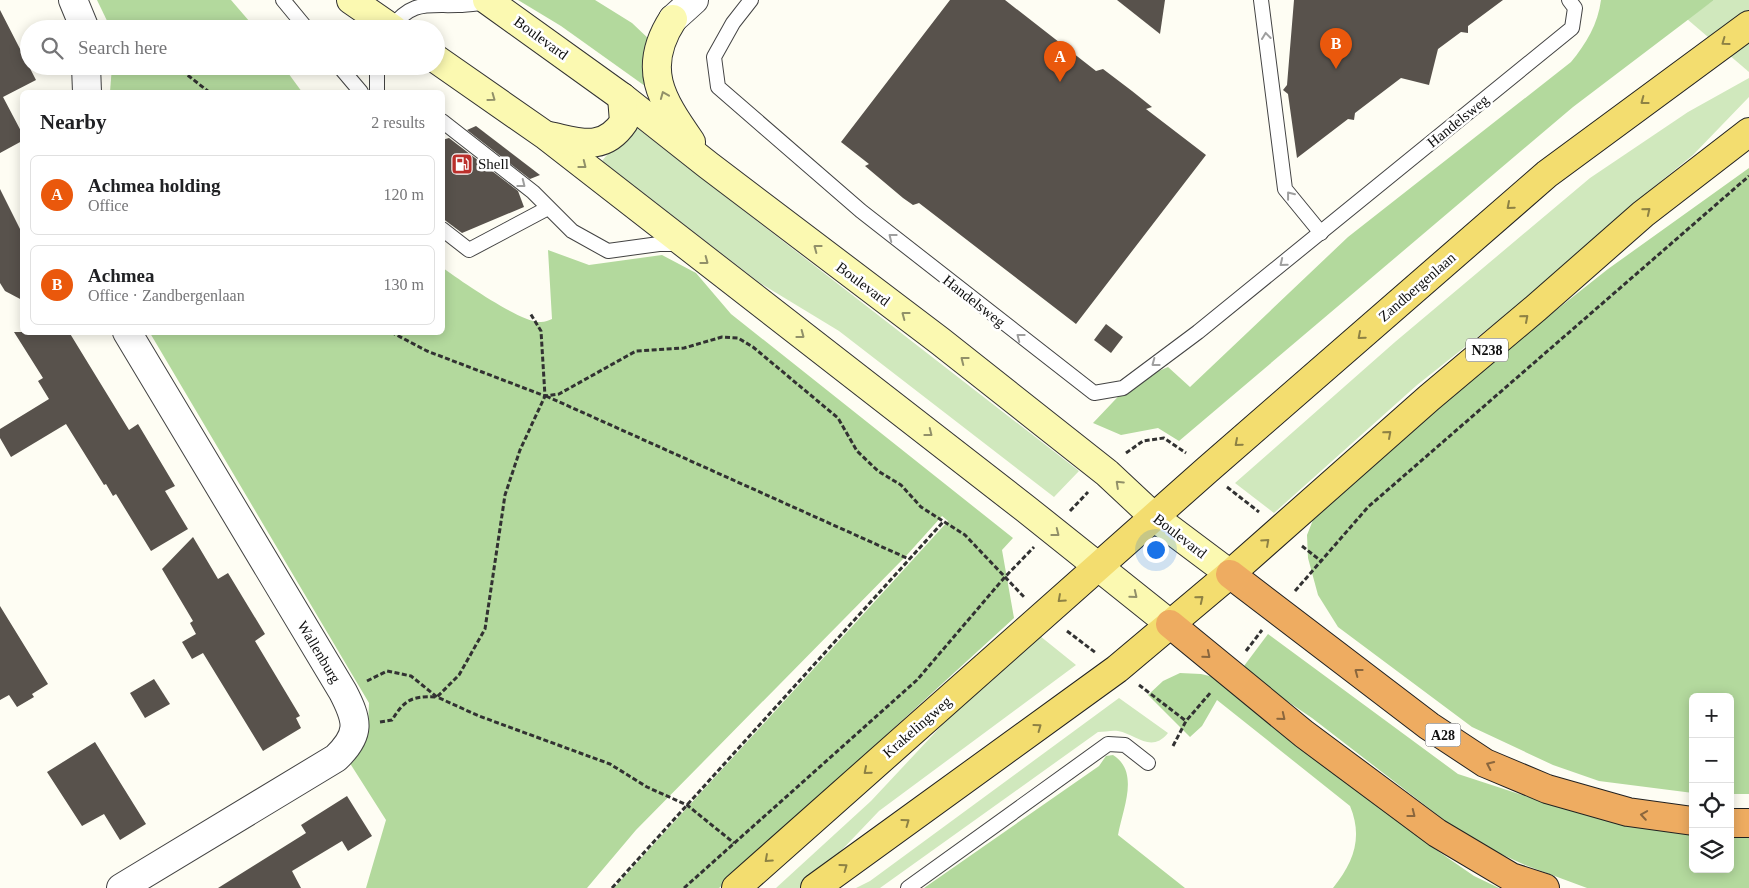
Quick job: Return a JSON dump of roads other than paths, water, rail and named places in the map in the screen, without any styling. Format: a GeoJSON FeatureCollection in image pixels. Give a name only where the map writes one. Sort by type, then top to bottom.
{"type":"FeatureCollection","features":[{"type":"Feature","properties":{"kind":"highway","name":"A28"},"geometry":{"type":"LineString","coordinates":[[1230,574],[1429,726],[1485,763],[1547,789],[1628,812],[1689,820]]}},
{"type":"Feature","properties":{"kind":"highway"},"geometry":{"type":"LineString","coordinates":[[1170,624],[1304,734],[1437,833],[1512,877],[1545,888]]}},
{"type":"Feature","properties":{"kind":"highway"},"geometry":{"type":"LineString","coordinates":[[1734,823],[1749,823]]}},
{"type":"Feature","properties":{"kind":"main road","name":"Boulevard"},"geometry":{"type":"LineString","coordinates":[[351,0],[380,20]]}},
{"type":"Feature","properties":{"kind":"main road","name":"Boulevard"},"geometry":{"type":"LineString","coordinates":[[488,1],[622,96],[708,166],[986,377],[1107,473],[1154,517],[1230,574]]}},
{"type":"Feature","properties":{"kind":"main road"},"geometry":{"type":"LineString","coordinates":[[673,20],[661,37],[656,53],[656,75],[673,116],[708,166]]}},
{"type":"Feature","properties":{"kind":"main road","name":"Zandbergenlaan"},"geometry":{"type":"LineString","coordinates":[[1098,566],[1546,174],[1749,24]]}},
{"type":"Feature","properties":{"kind":"main road"},"geometry":{"type":"LineString","coordinates":[[445,64],[545,135],[1170,624],[1090,690],[815,888]]}},
{"type":"Feature","properties":{"kind":"main road"},"geometry":{"type":"LineString","coordinates":[[545,135],[591,144],[610,138],[624,122],[622,96]]}},
{"type":"Feature","properties":{"kind":"main road","name":"N238"},"geometry":{"type":"LineString","coordinates":[[1170,624],[1230,574],[1422,404],[1529,315],[1643,214],[1749,132]]}},
{"type":"Feature","properties":{"kind":"main road","name":"Krakelingweg"},"geometry":{"type":"LineString","coordinates":[[737,888],[1098,566]]}},
{"type":"Feature","properties":{"kind":"street"},"geometry":{"type":"LineString","coordinates":[[73,0],[81,20]]}},
{"type":"Feature","properties":{"kind":"street"},"geometry":{"type":"LineString","coordinates":[[673,20],[694,0]]}},
{"type":"Feature","properties":{"kind":"street"},"geometry":{"type":"LineString","coordinates":[[86,75],[87,90]]}},
{"type":"Feature","properties":{"kind":"street","name":"Wallenburg"},"geometry":{"type":"LineString","coordinates":[[122,888],[336,758],[351,744],[355,728],[353,712],[343,692],[129,335]]}},
{"type":"Feature","properties":{"kind":"lane"},"geometry":{"type":"LineString","coordinates":[[283,0],[300,20]]}},
{"type":"Feature","properties":{"kind":"lane","name":"Handelsweg"},"geometry":{"type":"LineString","coordinates":[[751,0],[733,23],[714,57],[718,87],[861,212],[1094,393],[1123,388],[1321,233],[1572,28],[1575,8],[1569,0]]}},
{"type":"Feature","properties":{"kind":"lane"},"geometry":{"type":"LineString","coordinates":[[1261,0],[1285,190],[1321,233]]}},
{"type":"Feature","properties":{"kind":"lane","name":"Boulevard"},"geometry":{"type":"LineString","coordinates":[[400,20],[417,4],[433,2],[457,5],[488,1]]}},
{"type":"Feature","properties":{"kind":"lane"},"geometry":{"type":"LineString","coordinates":[[347,75],[359,90]]}},
{"type":"Feature","properties":{"kind":"lane"},"geometry":{"type":"LineString","coordinates":[[377,75],[377,90]]}},
{"type":"Feature","properties":{"kind":"lane"},"geometry":{"type":"LineString","coordinates":[[445,123],[533,192],[572,231],[608,251],[659,244],[683,244]]}},
{"type":"Feature","properties":{"kind":"lane"},"geometry":{"type":"LineString","coordinates":[[445,232],[469,250],[548,208]]}},
{"type":"Feature","properties":{"kind":"lane"},"geometry":{"type":"LineString","coordinates":[[908,888],[1108,744],[1125,745],[1148,763]]}},
{"type":"Feature","properties":{"kind":"place","name":"Achmea"},"geometry":{"type":"Point","coordinates":[1336,69]}},
{"type":"Feature","properties":{"kind":"place","name":"Achmea holding"},"geometry":{"type":"Point","coordinates":[1060,82]}},
{"type":"Feature","properties":{"kind":"place","name":"Shell"},"geometry":{"type":"Point","coordinates":[462,164]}}]}
